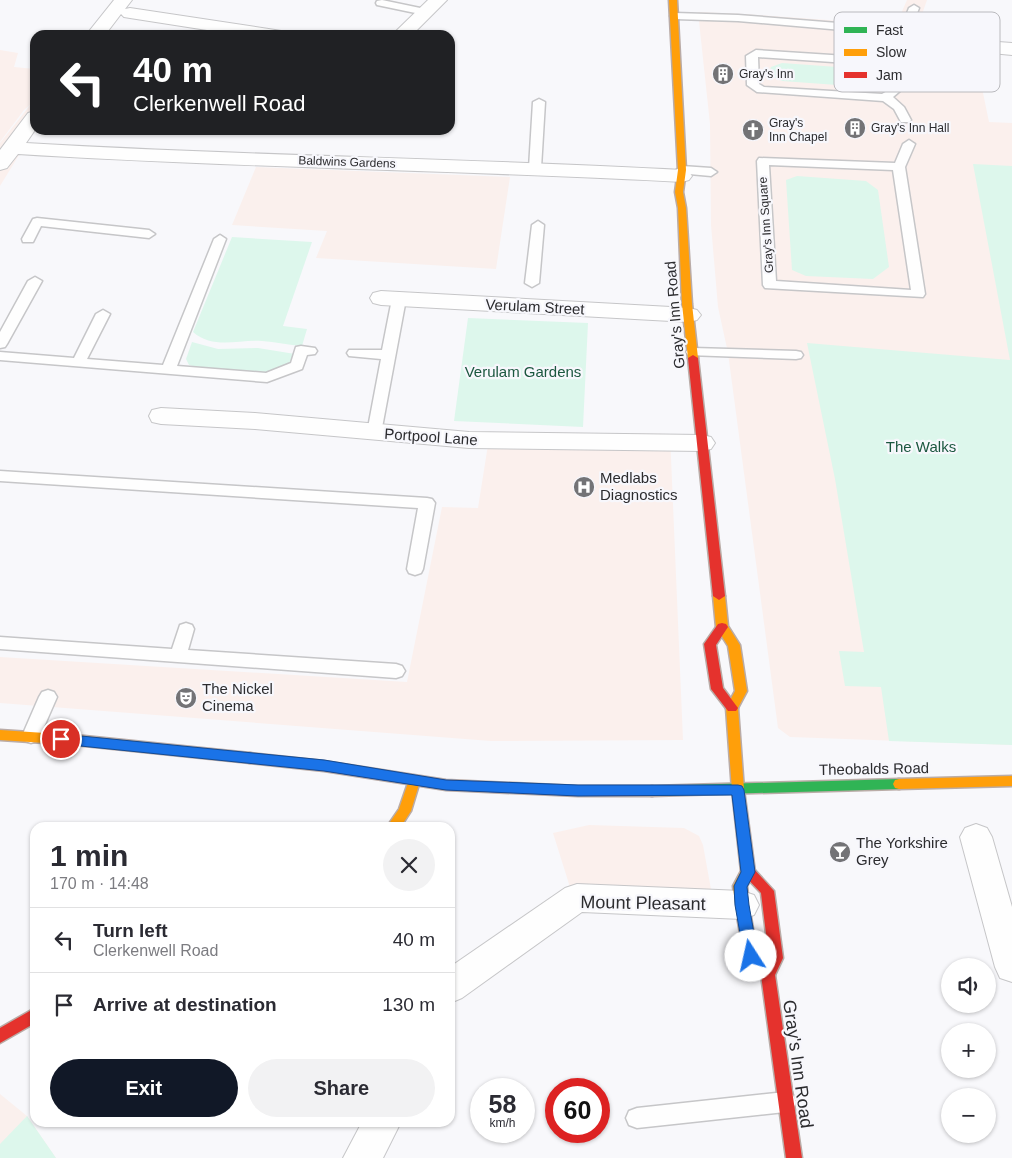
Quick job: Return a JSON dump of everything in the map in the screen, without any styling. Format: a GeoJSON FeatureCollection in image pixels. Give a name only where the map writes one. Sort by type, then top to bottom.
{"type":"FeatureCollection","features":[{"type":"Feature","properties":{"kind":"main road","name":"Gray's Inn Road"},"geometry":{"type":"LineString","coordinates":[[674,0],[682,173],[678,192],[682,208],[689,315],[722,627],[734,645],[741,691],[732,708],[738,790],[748,872],[740,886],[751,956],[768,975]]}},
{"type":"Feature","properties":{"kind":"main road"},"geometry":{"type":"LineString","coordinates":[[722,627],[710,644],[717,690],[732,708]]}},
{"type":"Feature","properties":{"kind":"main road","name":"Theobalds Road"},"geometry":{"type":"LineString","coordinates":[[0,735],[32,736],[324,766],[446,785],[578,791],[738,790],[796,786],[849,787],[957,781],[1012,781]]}},
{"type":"Feature","properties":{"kind":"main road"},"geometry":{"type":"LineString","coordinates":[[397,822],[405,812],[414,781]]}},
{"type":"Feature","properties":{"kind":"main road","name":"Gray's Inn Road"},"geometry":{"type":"LineString","coordinates":[[748,872],[767,891],[776,958],[768,975],[794,1158]]}},
{"type":"Feature","properties":{"kind":"main road"},"geometry":{"type":"LineString","coordinates":[[0,1036],[30,1018]]}},
{"type":"Feature","properties":{"kind":"street"},"geometry":{"type":"LineString","coordinates":[[406,30],[431,6]]}},
{"type":"Feature","properties":{"kind":"street"},"geometry":{"type":"LineString","coordinates":[[101,30],[127,7],[201,30]]}},
{"type":"Feature","properties":{"kind":"street"},"geometry":{"type":"LineString","coordinates":[[6,156],[30,123]]}},
{"type":"Feature","properties":{"kind":"street","name":"Baldwins Gardens"},"geometry":{"type":"LineString","coordinates":[[6,156],[130,155],[682,173]]}},
{"type":"Feature","properties":{"kind":"street","name":"Verulam Street"},"geometry":{"type":"LineString","coordinates":[[390,298],[530,303],[689,315]]}},
{"type":"Feature","properties":{"kind":"street","name":"Portpool Lane"},"geometry":{"type":"LineString","coordinates":[[162,411],[255,422],[469,440],[702,443]]}},
{"type":"Feature","properties":{"kind":"street"},"geometry":{"type":"LineString","coordinates":[[976,837],[1012,967]]}},
{"type":"Feature","properties":{"kind":"street","name":"Mount Pleasant"},"geometry":{"type":"LineString","coordinates":[[455,983],[577,898],[742,905]]}},
{"type":"Feature","properties":{"kind":"street"},"geometry":{"type":"LineString","coordinates":[[362,1158],[380,1127]]}},
{"type":"Feature","properties":{"kind":"lane"},"geometry":{"type":"LineString","coordinates":[[381,3],[431,6]]}},
{"type":"Feature","properties":{"kind":"lane"},"geometry":{"type":"LineString","coordinates":[[912,12],[914,8]]}},
{"type":"Feature","properties":{"kind":"lane"},"geometry":{"type":"LineString","coordinates":[[675,16],[738,18],[834,28]]}},
{"type":"Feature","properties":{"kind":"lane"},"geometry":{"type":"LineString","coordinates":[[834,56],[760,53],[752,56],[753,86],[757,89],[885,98],[892,101],[902,112],[906,120]]}},
{"type":"Feature","properties":{"kind":"lane"},"geometry":{"type":"LineString","coordinates":[[885,98],[893,92]]}},
{"type":"Feature","properties":{"kind":"lane"},"geometry":{"type":"LineString","coordinates":[[534,168],[539,102]]}},
{"type":"Feature","properties":{"kind":"lane"},"geometry":{"type":"LineString","coordinates":[[899,167],[909,144]]}},
{"type":"Feature","properties":{"kind":"lane","name":"Gray's Inn Square"},"geometry":{"type":"LineString","coordinates":[[763,161],[899,167],[918,294],[770,285],[758,174],[763,161]]}},
{"type":"Feature","properties":{"kind":"lane"},"geometry":{"type":"LineString","coordinates":[[682,173],[711,172]]}},
{"type":"Feature","properties":{"kind":"lane"},"geometry":{"type":"LineString","coordinates":[[28,239],[37,222],[149,234]]}},
{"type":"Feature","properties":{"kind":"lane"},"geometry":{"type":"LineString","coordinates":[[532,283],[538,225]]}},
{"type":"Feature","properties":{"kind":"lane"},"geometry":{"type":"LineString","coordinates":[[173,373],[220,239]]}},
{"type":"Feature","properties":{"kind":"lane"},"geometry":{"type":"LineString","coordinates":[[0,344],[35,281]]}},
{"type":"Feature","properties":{"kind":"lane"},"geometry":{"type":"LineString","coordinates":[[374,433],[388,355],[390,298]]}},
{"type":"Feature","properties":{"kind":"lane"},"geometry":{"type":"LineString","coordinates":[[78,363],[103,314]]}},
{"type":"Feature","properties":{"kind":"lane"},"geometry":{"type":"LineString","coordinates":[[0,356],[173,373],[267,378],[297,366],[301,350],[310,351]]}},
{"type":"Feature","properties":{"kind":"lane"},"geometry":{"type":"LineString","coordinates":[[693,352],[796,355]]}},
{"type":"Feature","properties":{"kind":"lane"},"geometry":{"type":"LineString","coordinates":[[354,353],[388,355]]}},
{"type":"Feature","properties":{"kind":"lane"},"geometry":{"type":"LineString","coordinates":[[0,476],[24,484],[235,486],[427,503],[415,569]]}},
{"type":"Feature","properties":{"kind":"lane"},"geometry":{"type":"LineString","coordinates":[[224,506],[235,486]]}},
{"type":"Feature","properties":{"kind":"lane"},"geometry":{"type":"LineString","coordinates":[[178,656],[186,628]]}},
{"type":"Feature","properties":{"kind":"lane"},"geometry":{"type":"LineString","coordinates":[[0,643],[65,654],[178,656],[396,671]]}},
{"type":"Feature","properties":{"kind":"lane"},"geometry":{"type":"LineString","coordinates":[[32,736],[48,697]]}},
{"type":"Feature","properties":{"kind":"lane"},"geometry":{"type":"LineString","coordinates":[[637,1118],[785,1102]]}},
{"type":"Feature","properties":{"kind":"shaded area","name":"Gray's Inn"},"geometry":{"type":"Polygon","coordinates":[[[907,0],[927,0],[923,12],[902,12],[907,0]]]}},
{"type":"Feature","properties":{"kind":"shaded area","name":"Gray's Inn"},"geometry":{"type":"Polygon","coordinates":[[[698,12],[834,21],[834,92],[983,92],[989,122],[1012,123],[1012,745],[790,737],[778,728],[728,353],[718,307],[711,225],[710,124],[698,12]]]}},
{"type":"Feature","properties":{"kind":"shaded area"},"geometry":{"type":"Polygon","coordinates":[[[0,50],[18,53],[14,67],[30,69],[30,105],[0,142],[0,50]]]}},
{"type":"Feature","properties":{"kind":"shaded area"},"geometry":{"type":"Polygon","coordinates":[[[30,105],[31,135],[0,186],[0,143],[30,105]]]}},
{"type":"Feature","properties":{"kind":"shaded area"},"geometry":{"type":"Polygon","coordinates":[[[256,167],[510,177],[496,269],[316,258],[327,231],[232,225],[256,167]]]}},
{"type":"Feature","properties":{"kind":"shaded area"},"geometry":{"type":"Polygon","coordinates":[[[490,432],[670,434],[683,740],[491,741],[0,703],[0,657],[407,682],[442,507],[478,508],[490,432]]]}},
{"type":"Feature","properties":{"kind":"shaded area"},"geometry":{"type":"Polygon","coordinates":[[[589,825],[684,828],[699,836],[703,845],[714,906],[574,900],[553,833],[589,825]]]}},
{"type":"Feature","properties":{"kind":"shaded area"},"geometry":{"type":"Polygon","coordinates":[[[0,1094],[27,1116],[30,1120],[30,1127],[35,1127],[56,1158],[0,1158],[0,1094]]]}},
{"type":"Feature","properties":{"kind":"green space"},"geometry":{"type":"Polygon","coordinates":[[[782,63],[834,67],[834,85],[782,81],[773,77],[769,72],[771,67],[782,63]]]}},
{"type":"Feature","properties":{"kind":"green space","name":"The Walks"},"geometry":{"type":"Polygon","coordinates":[[[973,164],[1012,166],[1012,745],[889,741],[881,687],[845,686],[839,651],[864,652],[835,479],[807,343],[1010,360],[973,164]]]}},
{"type":"Feature","properties":{"kind":"green space"},"geometry":{"type":"Polygon","coordinates":[[[797,176],[866,181],[878,190],[889,267],[873,279],[806,276],[792,270],[786,180],[797,176]]]}},
{"type":"Feature","properties":{"kind":"green space"},"geometry":{"type":"Polygon","coordinates":[[[232,237],[312,242],[283,326],[307,329],[302,346],[262,341],[209,341],[193,332],[232,237]]]}},
{"type":"Feature","properties":{"kind":"green space","name":"Verulam Gardens"},"geometry":{"type":"Polygon","coordinates":[[[468,318],[588,323],[583,427],[454,421],[468,318]]]}},
{"type":"Feature","properties":{"kind":"green space"},"geometry":{"type":"Polygon","coordinates":[[[192,342],[218,349],[258,348],[295,354],[293,362],[264,374],[200,368],[189,365],[186,359],[192,342]]]}},
{"type":"Feature","properties":{"kind":"green space"},"geometry":{"type":"Polygon","coordinates":[[[27,1116],[30,1120],[30,1127],[35,1127],[56,1158],[0,1158],[0,1144],[27,1116]]]}},
{"type":"Feature","properties":{"kind":"traffic: fast"},"geometry":{"type":"LineString","coordinates":[[652,791],[899,784]]}},
{"type":"Feature","properties":{"kind":"traffic: slow"},"geometry":{"type":"LineString","coordinates":[[673,0],[682,170],[679,192],[682,208],[687,304],[693,358]]}},
{"type":"Feature","properties":{"kind":"traffic: slow"},"geometry":{"type":"LineString","coordinates":[[719,596],[722,627],[734,645],[741,691],[732,708],[738,790],[748,872],[740,886],[742,905],[751,956],[768,975]]}},
{"type":"Feature","properties":{"kind":"traffic: slow"},"geometry":{"type":"LineString","coordinates":[[0,735],[75,740],[250,758]]}},
{"type":"Feature","properties":{"kind":"traffic: slow"},"geometry":{"type":"LineString","coordinates":[[397,822],[405,811],[414,781]]}},
{"type":"Feature","properties":{"kind":"traffic: slow"},"geometry":{"type":"LineString","coordinates":[[899,784],[1012,781]]}},
{"type":"Feature","properties":{"kind":"traffic: jam"},"geometry":{"type":"LineString","coordinates":[[693,358],[719,596]]}},
{"type":"Feature","properties":{"kind":"traffic: jam"},"geometry":{"type":"LineString","coordinates":[[722,627],[710,644],[717,689],[732,708]]}},
{"type":"Feature","properties":{"kind":"traffic: jam"},"geometry":{"type":"LineString","coordinates":[[250,758],[324,766],[446,785],[578,791],[652,791]]}},
{"type":"Feature","properties":{"kind":"traffic: jam"},"geometry":{"type":"LineString","coordinates":[[748,872],[767,891],[776,958],[768,975],[794,1158]]}},
{"type":"Feature","properties":{"kind":"traffic: jam"},"geometry":{"type":"LineString","coordinates":[[0,1036],[30,1018]]}},
{"type":"Feature","properties":{"kind":"place","name":"Gray's Inn"},"geometry":{"type":"Point","coordinates":[723,74]}},
{"type":"Feature","properties":{"kind":"place","name":"Gray's Inn Hall"},"geometry":{"type":"Point","coordinates":[855,128]}},
{"type":"Feature","properties":{"kind":"place","name":"Gray's Inn Chapel"},"geometry":{"type":"Point","coordinates":[753,130]}},
{"type":"Feature","properties":{"kind":"place","name":"Medlabs Diagnostics"},"geometry":{"type":"Point","coordinates":[584,487]}},
{"type":"Feature","properties":{"kind":"place","name":"The Nickel Cinema"},"geometry":{"type":"Point","coordinates":[186,698]}},
{"type":"Feature","properties":{"kind":"place","name":"The Yorkshire Grey"},"geometry":{"type":"Point","coordinates":[840,852]}},
{"type":"Feature","properties":{"kind":"route"},"geometry":{"type":"LineString","coordinates":[[61,739],[324,766],[446,785],[578,791],[738,790],[748,872],[740,886],[751,956]]}}]}
